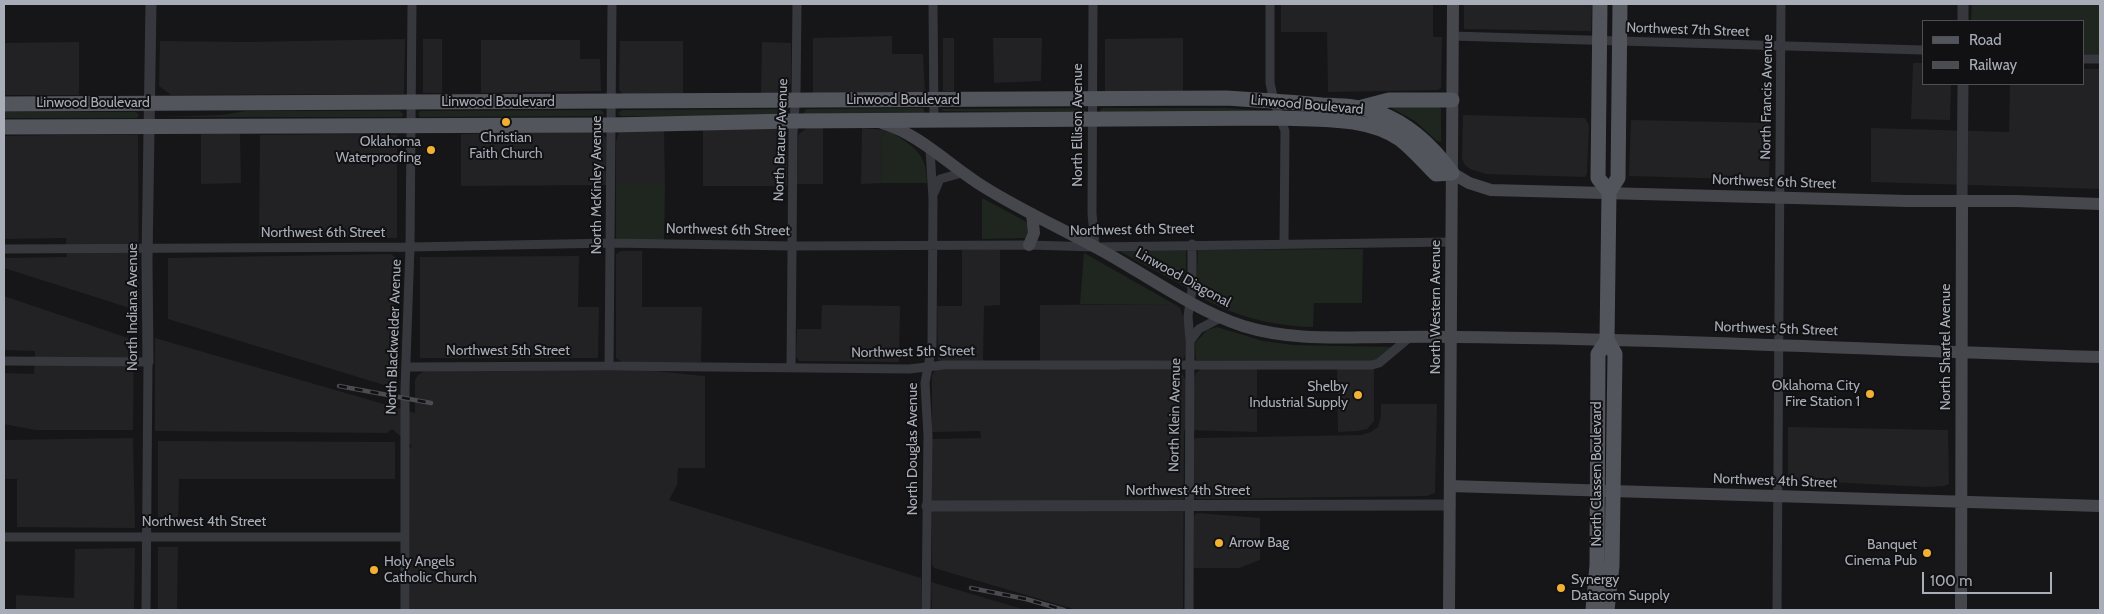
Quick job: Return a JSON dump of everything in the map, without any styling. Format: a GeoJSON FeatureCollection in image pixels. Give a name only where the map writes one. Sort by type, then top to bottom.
{"type":"FeatureCollection","features":[{"type":"Feature","properties":{"kind":"main road","name":"North Western Avenue"},"geometry":{"type":"LineString","coordinates":[[1449,610],[1453,4]]}},
{"type":"Feature","properties":{"kind":"main road","name":"North Classen Boulevard"},"geometry":{"type":"LineString","coordinates":[[1600,4],[1598,178],[1609,192]]}},
{"type":"Feature","properties":{"kind":"main road","name":"North Classen Boulevard"},"geometry":{"type":"LineString","coordinates":[[1608,610],[1612,566],[1605,491],[1598,354],[1607,340],[1609,192],[1618,178],[1620,4]]}},
{"type":"Feature","properties":{"kind":"main road","name":"Linwood Boulevard"},"geometry":{"type":"LineString","coordinates":[[4,104],[1226,98],[1360,108],[1377,112],[1404,125],[1438,155],[1452,173]]}},
{"type":"Feature","properties":{"kind":"main road"},"geometry":{"type":"LineString","coordinates":[[1360,108],[1389,100],[1452,100]]}},
{"type":"Feature","properties":{"kind":"main road","name":"Linwood Boulevard"},"geometry":{"type":"LineString","coordinates":[[4,127],[611,125],[794,121],[1280,118],[1349,122],[1374,126],[1402,141],[1436,174],[1452,173]]}},
{"type":"Feature","properties":{"kind":"main road","name":"Linwood Diagonal"},"geometry":{"type":"LineString","coordinates":[[876,121],[905,131],[962,173],[1220,318],[1267,333],[1294,337],[1451,336]]}},
{"type":"Feature","properties":{"kind":"main road","name":"Northwest 6th Street"},"geometry":{"type":"LineString","coordinates":[[1452,173],[1469,183],[1491,190],[2100,204]]}},
{"type":"Feature","properties":{"kind":"main road","name":"North Shartel Avenue"},"geometry":{"type":"LineString","coordinates":[[1961,610],[1962,201]]}},
{"type":"Feature","properties":{"kind":"main road"},"geometry":{"type":"LineString","coordinates":[[1029,245],[1034,233],[1032,214]]}},
{"type":"Feature","properties":{"kind":"main road","name":"Northwest 5th Street"},"geometry":{"type":"LineString","coordinates":[[1451,336],[1779,344],[2100,357]]}},
{"type":"Feature","properties":{"kind":"main road","name":"Northwest 4th Street"},"geometry":{"type":"LineString","coordinates":[[1450,486],[2100,506]]}},
{"type":"Feature","properties":{"kind":"main road","name":"North Classen Boulevard"},"geometry":{"type":"LineString","coordinates":[[1593,610],[1605,491]]}},
{"type":"Feature","properties":{"kind":"street","name":"North Indiana Avenue"},"geometry":{"type":"LineString","coordinates":[[146,610],[147,248],[151,4]]}},
{"type":"Feature","properties":{"kind":"street","name":"North Blackwelder Avenue"},"geometry":{"type":"LineString","coordinates":[[405,610],[404,537],[406,367],[410,248],[412,4]]}},
{"type":"Feature","properties":{"kind":"street","name":"North McKinley Avenue"},"geometry":{"type":"LineString","coordinates":[[609,366],[612,4]]}},
{"type":"Feature","properties":{"kind":"street","name":"North Brauer Avenue"},"geometry":{"type":"LineString","coordinates":[[792,368],[794,121],[798,4]]}},
{"type":"Feature","properties":{"kind":"street"},"geometry":{"type":"LineString","coordinates":[[933,4],[934,120]]}},
{"type":"Feature","properties":{"kind":"street","name":"North Ellison Avenue"},"geometry":{"type":"LineString","coordinates":[[1093,4],[1092,213],[1095,247]]}},
{"type":"Feature","properties":{"kind":"street"},"geometry":{"type":"LineString","coordinates":[[1270,4],[1270,83],[1274,101],[1285,131],[1284,243]]}},
{"type":"Feature","properties":{"kind":"street","name":"North Francis Avenue"},"geometry":{"type":"LineString","coordinates":[[1777,610],[1781,4]]}},
{"type":"Feature","properties":{"kind":"street"},"geometry":{"type":"LineString","coordinates":[[1963,4],[1963,20]]}},
{"type":"Feature","properties":{"kind":"street","name":"Northwest 7th Street"},"geometry":{"type":"LineString","coordinates":[[1452,36],[1922,50]]}},
{"type":"Feature","properties":{"kind":"street"},"geometry":{"type":"LineString","coordinates":[[2084,59],[2100,59]]}},
{"type":"Feature","properties":{"kind":"street","name":"North Shartel Avenue"},"geometry":{"type":"LineString","coordinates":[[1962,201],[1963,85]]}},
{"type":"Feature","properties":{"kind":"street","name":"North Douglas Avenue"},"geometry":{"type":"LineString","coordinates":[[926,610],[928,436],[926,383],[932,346],[933,199],[930,149]]}},
{"type":"Feature","properties":{"kind":"street","name":"North Douglas Avenue"},"geometry":{"type":"LineString","coordinates":[[933,199],[940,179],[962,173]]}},
{"type":"Feature","properties":{"kind":"street","name":"Northwest 6th Street"},"geometry":{"type":"LineString","coordinates":[[4,249],[410,248],[611,243],[792,246],[1029,245],[1095,247],[1192,244],[1451,242]]}},
{"type":"Feature","properties":{"kind":"street","name":"North Klein Avenue"},"geometry":{"type":"LineString","coordinates":[[1189,610],[1190,341],[1188,325],[1192,244]]}},
{"type":"Feature","properties":{"kind":"street","name":"North Klein Avenue"},"geometry":{"type":"LineString","coordinates":[[1190,341],[1199,328],[1220,318]]}},
{"type":"Feature","properties":{"kind":"street","name":"Northwest 5th Street"},"geometry":{"type":"LineString","coordinates":[[406,367],[609,366],[909,369],[944,366],[1372,365],[1379,363],[1410,337]]}},
{"type":"Feature","properties":{"kind":"street"},"geometry":{"type":"LineString","coordinates":[[4,361],[148,362]]}},
{"type":"Feature","properties":{"kind":"street","name":"Northwest 4th Street"},"geometry":{"type":"LineString","coordinates":[[927,506],[1450,505]]}},
{"type":"Feature","properties":{"kind":"street","name":"Northwest 4th Street"},"geometry":{"type":"LineString","coordinates":[[4,537],[404,537]]}},
{"type":"Feature","properties":{"kind":"shaded area"},"geometry":{"type":"Polygon","coordinates":[[[1281,4],[1433,4],[1433,37],[1442,37],[1441,88],[1438,90],[1328,92],[1327,32],[1281,32],[1281,4]]]}},
{"type":"Feature","properties":{"kind":"shaded area"},"geometry":{"type":"Polygon","coordinates":[[[1464,4],[1592,4],[1591,31],[1464,29],[1464,4]]]}},
{"type":"Feature","properties":{"kind":"shaded area"},"geometry":{"type":"Polygon","coordinates":[[[1972,4],[2100,4],[2100,55],[2084,54],[2084,20],[1971,20],[1972,4]]]}},
{"type":"Feature","properties":{"kind":"shaded area"},"geometry":{"type":"Polygon","coordinates":[[[892,36],[892,54],[923,54],[925,94],[813,94],[813,38],[892,36]]]}},
{"type":"Feature","properties":{"kind":"shaded area"},"geometry":{"type":"Polygon","coordinates":[[[943,38],[954,38],[954,91],[943,91],[943,38]]]}},
{"type":"Feature","properties":{"kind":"shaded area"},"geometry":{"type":"Polygon","coordinates":[[[993,38],[1042,38],[1041,81],[994,83],[993,38]]]}},
{"type":"Feature","properties":{"kind":"shaded area"},"geometry":{"type":"Polygon","coordinates":[[[1183,38],[1183,91],[1105,92],[1105,39],[1183,38]]]}},
{"type":"Feature","properties":{"kind":"shaded area"},"geometry":{"type":"Polygon","coordinates":[[[405,39],[404,94],[171,95],[159,86],[160,41],[246,42],[405,39]]]}},
{"type":"Feature","properties":{"kind":"shaded area"},"geometry":{"type":"Polygon","coordinates":[[[423,39],[442,39],[442,93],[423,93],[423,39]]]}},
{"type":"Feature","properties":{"kind":"shaded area"},"geometry":{"type":"Polygon","coordinates":[[[481,40],[580,40],[580,59],[600,59],[601,91],[481,93],[481,40]]]}},
{"type":"Feature","properties":{"kind":"shaded area"},"geometry":{"type":"Polygon","coordinates":[[[620,41],[683,41],[683,96],[625,96],[619,90],[620,41]]]}},
{"type":"Feature","properties":{"kind":"shaded area"},"geometry":{"type":"Polygon","coordinates":[[[79,42],[79,95],[4,95],[4,43],[79,42]]]}},
{"type":"Feature","properties":{"kind":"shaded area"},"geometry":{"type":"Polygon","coordinates":[[[762,42],[791,43],[791,83],[783,94],[761,94],[762,42]]]}},
{"type":"Feature","properties":{"kind":"shaded area"},"geometry":{"type":"Polygon","coordinates":[[[1913,63],[1922,63],[1922,85],[1951,85],[1950,120],[1911,119],[1913,63]]]}},
{"type":"Feature","properties":{"kind":"shaded area"},"geometry":{"type":"Polygon","coordinates":[[[2084,69],[2100,69],[2100,189],[1871,182],[1871,128],[2009,132],[2010,85],[2084,85],[2084,69]]]}},
{"type":"Feature","properties":{"kind":"shaded area"},"geometry":{"type":"Polygon","coordinates":[[[1388,106],[1438,106],[1441,109],[1441,142],[1437,141],[1415,121],[1388,106]]]}},
{"type":"Feature","properties":{"kind":"shaded area"},"geometry":{"type":"Polygon","coordinates":[[[923,108],[925,113],[805,115],[804,113],[806,109],[923,108]]]}},
{"type":"Feature","properties":{"kind":"shaded area"},"geometry":{"type":"Polygon","coordinates":[[[1083,108],[1086,113],[940,111],[943,109],[1083,108]]]}},
{"type":"Feature","properties":{"kind":"shaded area"},"geometry":{"type":"Polygon","coordinates":[[[1103,108],[1227,108],[1268,111],[1101,113],[1100,110],[1103,108]]]}},
{"type":"Feature","properties":{"kind":"shaded area"},"geometry":{"type":"Polygon","coordinates":[[[783,109],[785,112],[782,116],[621,116],[618,113],[622,110],[783,109]]]}},
{"type":"Feature","properties":{"kind":"shaded area"},"geometry":{"type":"Polygon","coordinates":[[[601,110],[604,113],[601,116],[420,117],[418,114],[420,111],[601,110]]]}},
{"type":"Feature","properties":{"kind":"shaded area"},"geometry":{"type":"Polygon","coordinates":[[[246,111],[400,111],[404,115],[401,117],[159,117],[222,115],[246,111]]]}},
{"type":"Feature","properties":{"kind":"shaded area"},"geometry":{"type":"Polygon","coordinates":[[[4,112],[136,112],[139,115],[137,118],[4,118],[4,112]]]}},
{"type":"Feature","properties":{"kind":"shaded area"},"geometry":{"type":"Polygon","coordinates":[[[1463,115],[1585,118],[1589,125],[1587,174],[1585,177],[1486,174],[1470,169],[1464,164],[1462,158],[1463,115]]]}},
{"type":"Feature","properties":{"kind":"shaded area"},"geometry":{"type":"Polygon","coordinates":[[[1631,120],[1770,123],[1769,180],[1629,176],[1631,120]]]}},
{"type":"Feature","properties":{"kind":"shaded area"},"geometry":{"type":"Polygon","coordinates":[[[778,128],[782,130],[787,138],[787,186],[703,186],[703,129],[778,128]]]}},
{"type":"Feature","properties":{"kind":"shaded area"},"geometry":{"type":"Polygon","coordinates":[[[807,128],[823,128],[823,184],[797,184],[798,139],[799,134],[807,128]]]}},
{"type":"Feature","properties":{"kind":"shaded area"},"geometry":{"type":"Polygon","coordinates":[[[862,128],[887,130],[881,138],[882,183],[861,184],[862,128]]]}},
{"type":"Feature","properties":{"kind":"shaded area"},"geometry":{"type":"Polygon","coordinates":[[[664,129],[665,185],[616,185],[616,142],[619,132],[664,129]]]}},
{"type":"Feature","properties":{"kind":"shaded area"},"geometry":{"type":"Polygon","coordinates":[[[887,130],[916,150],[924,164],[927,183],[882,183],[881,138],[887,130]]]}},
{"type":"Feature","properties":{"kind":"shaded area"},"geometry":{"type":"Polygon","coordinates":[[[601,131],[606,138],[606,185],[461,186],[461,134],[601,131]]]}},
{"type":"Feature","properties":{"kind":"shaded area"},"geometry":{"type":"Polygon","coordinates":[[[201,134],[240,134],[241,183],[201,184],[201,134]]]}},
{"type":"Feature","properties":{"kind":"shaded area"},"geometry":{"type":"Polygon","coordinates":[[[138,135],[139,311],[4,268],[4,258],[67,257],[66,238],[4,239],[4,136],[138,135]]]}},
{"type":"Feature","properties":{"kind":"shaded area"},"geometry":{"type":"Polygon","coordinates":[[[260,135],[397,135],[397,238],[259,237],[260,135]]]}},
{"type":"Feature","properties":{"kind":"shaded area"},"geometry":{"type":"Polygon","coordinates":[[[616,185],[665,185],[664,241],[616,240],[616,185]]]}},
{"type":"Feature","properties":{"kind":"shaded area"},"geometry":{"type":"Polygon","coordinates":[[[982,198],[1025,221],[1030,227],[1026,238],[982,239],[982,198]]]}},
{"type":"Feature","properties":{"kind":"shaded area"},"geometry":{"type":"Polygon","coordinates":[[[1000,249],[1000,305],[984,306],[983,362],[942,362],[938,360],[937,306],[962,306],[962,250],[1000,249]]]}},
{"type":"Feature","properties":{"kind":"shaded area"},"geometry":{"type":"Polygon","coordinates":[[[1122,249],[1186,250],[1186,275],[1189,289],[1121,252],[1122,249]]]}},
{"type":"Feature","properties":{"kind":"shaded area"},"geometry":{"type":"Polygon","coordinates":[[[1363,249],[1362,303],[1314,303],[1313,327],[1276,324],[1253,319],[1218,306],[1204,299],[1199,293],[1197,278],[1198,250],[1363,249]]]}},
{"type":"Feature","properties":{"kind":"shaded area"},"geometry":{"type":"Polygon","coordinates":[[[621,251],[642,251],[642,307],[702,307],[701,362],[622,362],[616,358],[616,254],[621,251]]]}},
{"type":"Feature","properties":{"kind":"shaded area"},"geometry":{"type":"Polygon","coordinates":[[[1084,253],[1174,304],[1080,304],[1084,253]]]}},
{"type":"Feature","properties":{"kind":"shaded area"},"geometry":{"type":"Polygon","coordinates":[[[391,254],[395,257],[397,389],[168,319],[168,258],[391,254]]]}},
{"type":"Feature","properties":{"kind":"shaded area"},"geometry":{"type":"Polygon","coordinates":[[[579,256],[578,307],[599,307],[598,358],[420,358],[420,257],[579,256]]]}},
{"type":"Feature","properties":{"kind":"shaded area"},"geometry":{"type":"Polygon","coordinates":[[[4,296],[134,340],[133,430],[35,430],[4,424],[4,373],[34,374],[35,351],[4,350],[4,296]]]}},
{"type":"Feature","properties":{"kind":"shaded area"},"geometry":{"type":"Polygon","coordinates":[[[1174,304],[1180,308],[1185,323],[1185,355],[1183,360],[1119,362],[1119,370],[1177,370],[1182,372],[1185,379],[1194,379],[1196,373],[1201,369],[1257,369],[1257,432],[1184,430],[1183,610],[1077,610],[934,568],[932,565],[932,439],[981,438],[980,431],[932,432],[932,375],[935,370],[1040,370],[1040,305],[1174,304]]]}},
{"type":"Feature","properties":{"kind":"shaded area"},"geometry":{"type":"Polygon","coordinates":[[[822,305],[900,306],[899,362],[799,361],[796,357],[797,329],[821,329],[822,305]]]}},
{"type":"Feature","properties":{"kind":"shaded area"},"geometry":{"type":"Polygon","coordinates":[[[1217,327],[1263,341],[1293,345],[1391,347],[1379,359],[1372,361],[1196,360],[1195,343],[1207,330],[1217,327]]]}},
{"type":"Feature","properties":{"kind":"shaded area"},"geometry":{"type":"Polygon","coordinates":[[[155,338],[415,413],[415,380],[424,371],[655,371],[705,376],[705,468],[678,468],[677,485],[669,500],[921,578],[921,610],[410,610],[409,449],[412,446],[392,429],[387,433],[155,431],[155,338]]]}},
{"type":"Feature","properties":{"kind":"shaded area"},"geometry":{"type":"Polygon","coordinates":[[[1337,369],[1374,369],[1374,421],[1367,429],[1338,432],[1337,369]]]}},
{"type":"Feature","properties":{"kind":"shaded area"},"geometry":{"type":"Polygon","coordinates":[[[1381,404],[1437,404],[1435,493],[1427,496],[1198,499],[1194,497],[1194,440],[1196,438],[1361,435],[1371,432],[1378,427],[1381,416],[1381,404]]]}},
{"type":"Feature","properties":{"kind":"shaded area"},"geometry":{"type":"Polygon","coordinates":[[[1788,427],[1948,430],[1949,484],[1928,487],[1788,480],[1788,427]]]}},
{"type":"Feature","properties":{"kind":"shaded area"},"geometry":{"type":"Polygon","coordinates":[[[133,438],[135,528],[17,527],[17,479],[4,479],[4,440],[133,438]]]}},
{"type":"Feature","properties":{"kind":"shaded area"},"geometry":{"type":"Polygon","coordinates":[[[158,441],[395,442],[395,479],[179,479],[178,528],[158,527],[158,441]]]}},
{"type":"Feature","properties":{"kind":"shaded area"},"geometry":{"type":"Polygon","coordinates":[[[1197,513],[1260,518],[1260,560],[1239,568],[1194,568],[1193,517],[1197,513]]]}},
{"type":"Feature","properties":{"kind":"shaded area"},"geometry":{"type":"Polygon","coordinates":[[[158,547],[178,547],[177,610],[158,610],[158,547]]]}},
{"type":"Feature","properties":{"kind":"shaded area"},"geometry":{"type":"Polygon","coordinates":[[[135,548],[134,610],[16,610],[16,595],[74,598],[75,549],[135,548]]]}},
{"type":"Feature","properties":{"kind":"shaded area"},"geometry":{"type":"Polygon","coordinates":[[[931,582],[1026,610],[932,610],[931,582]]]}},
{"type":"Feature","properties":{"kind":"railway"},"geometry":{"type":"LineString","coordinates":[[339,386],[431,403]]}},
{"type":"Feature","properties":{"kind":"railway"},"geometry":{"type":"LineString","coordinates":[[971,588],[1026,599],[1064,610]]}},
{"type":"Feature","properties":{"kind":"place","name":"Christian Faith Church"},"geometry":{"type":"Point","coordinates":[506,122]}},
{"type":"Feature","properties":{"kind":"place","name":"Oklahoma Waterproofing"},"geometry":{"type":"Point","coordinates":[431,150]}},
{"type":"Feature","properties":{"kind":"place","name":"Oklahoma City Fire Station 1"},"geometry":{"type":"Point","coordinates":[1870,394]}},
{"type":"Feature","properties":{"kind":"place","name":"Shelby Industrial Supply"},"geometry":{"type":"Point","coordinates":[1358,395]}},
{"type":"Feature","properties":{"kind":"place","name":"Arrow Bag"},"geometry":{"type":"Point","coordinates":[1219,543]}},
{"type":"Feature","properties":{"kind":"place","name":"Banquet Cinema Pub"},"geometry":{"type":"Point","coordinates":[1927,553]}},
{"type":"Feature","properties":{"kind":"place","name":"Holy Angels Catholic Church"},"geometry":{"type":"Point","coordinates":[374,570]}},
{"type":"Feature","properties":{"kind":"place","name":"Synergy Datacom Supply"},"geometry":{"type":"Point","coordinates":[1561,588]}}]}
